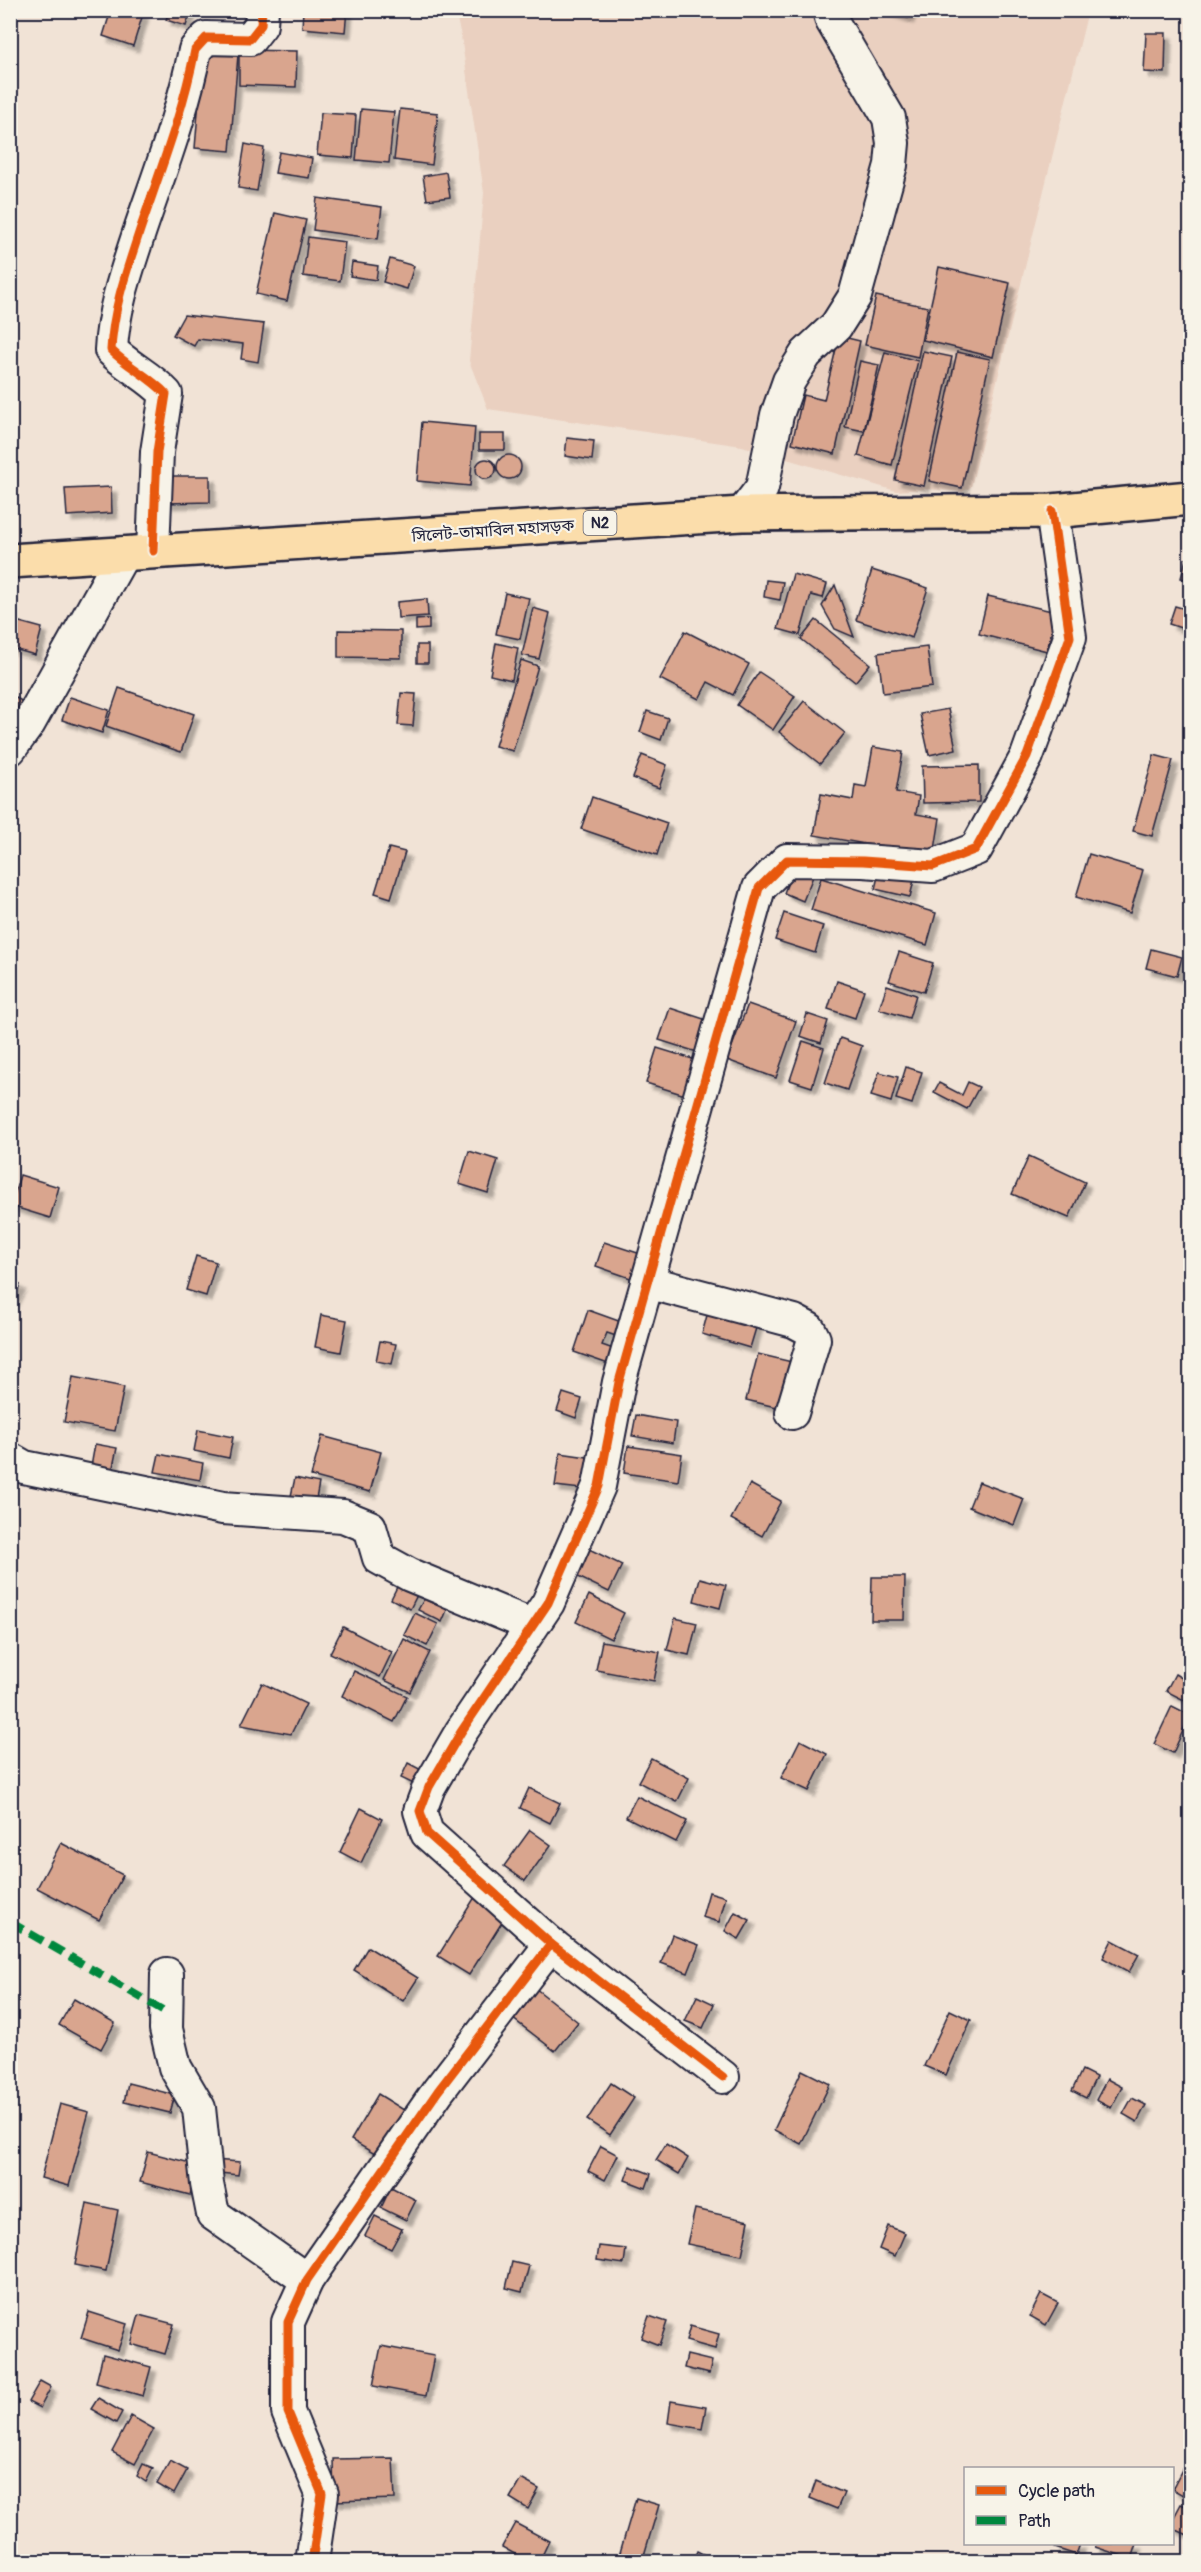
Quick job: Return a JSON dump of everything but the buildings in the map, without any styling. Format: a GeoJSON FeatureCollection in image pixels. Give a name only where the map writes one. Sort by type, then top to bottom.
{"type":"FeatureCollection","features":[{"type":"Feature","properties":{"kind":"highway","name":"সিলেট-তামাবিল মহাসড়ক"},"geometry":{"type":"LineString","coordinates":[[10,561],[742,514],[1052,511],[1191,498]]}},
{"type":"Feature","properties":{"kind":"street"},"geometry":{"type":"LineString","coordinates":[[10,749],[139,552],[166,394],[154,381],[125,364],[111,350],[120,291],[165,157],[195,51],[206,38],[250,39],[261,25],[262,10]]}},
{"type":"Feature","properties":{"kind":"street"},"geometry":{"type":"LineString","coordinates":[[742,514],[762,488],[777,415],[789,381],[806,354],[836,326],[855,296],[891,165],[893,143],[889,118],[832,21],[829,10]]}},
{"type":"Feature","properties":{"kind":"street"},"geometry":{"type":"LineString","coordinates":[[723,2077],[551,1944],[427,1833],[420,1811],[429,1787],[461,1732],[548,1603],[599,1486],[619,1382],[759,888],[788,860],[863,861],[933,866],[976,849],[1027,756],[1070,637],[1052,511]]}},
{"type":"Feature","properties":{"kind":"street"},"geometry":{"type":"LineString","coordinates":[[647,1282],[794,1321],[809,1329],[814,1339],[792,1413]]}},
{"type":"Feature","properties":{"kind":"street"},"geometry":{"type":"LineString","coordinates":[[10,1459],[24,1467],[223,1508],[343,1516],[370,1527],[379,1558],[410,1575],[531,1625]]}},
{"type":"Feature","properties":{"kind":"street"},"geometry":{"type":"LineString","coordinates":[[312,2562],[322,2494],[288,2412],[288,2322],[307,2280],[438,2091],[551,1944]]}},
{"type":"Feature","properties":{"kind":"street"},"geometry":{"type":"LineString","coordinates":[[167,1974],[166,2029],[175,2067],[199,2108],[207,2184],[213,2214],[307,2280]]}},
{"type":"Feature","properties":{"kind":"shaded area"},"geometry":{"type":"Polygon","coordinates":[[[455,11],[1088,11],[971,487],[962,492],[927,489],[896,491],[742,446],[488,409],[469,361],[484,193],[461,36],[455,11]]]}},
{"type":"Feature","properties":{"kind":"marked path"},"geometry":{"type":"LineString","coordinates":[[10,1922],[166,2012]]}},
{"type":"Feature","properties":{"kind":"cycle path"},"geometry":{"type":"LineString","coordinates":[[153,551],[157,452],[166,394],[111,350],[121,289],[178,119],[195,50],[206,38],[250,39],[261,25],[262,10]]}},
{"type":"Feature","properties":{"kind":"cycle path"},"geometry":{"type":"LineString","coordinates":[[723,2077],[551,1944],[427,1833],[420,1811],[429,1787],[461,1732],[548,1603],[599,1486],[619,1382],[759,888],[787,860],[863,861],[933,866],[976,849],[1027,756],[1070,637],[1052,511]]}},
{"type":"Feature","properties":{"kind":"cycle path"},"geometry":{"type":"LineString","coordinates":[[312,2562],[322,2494],[288,2412],[288,2322],[307,2280],[438,2091],[551,1944]]}}]}
